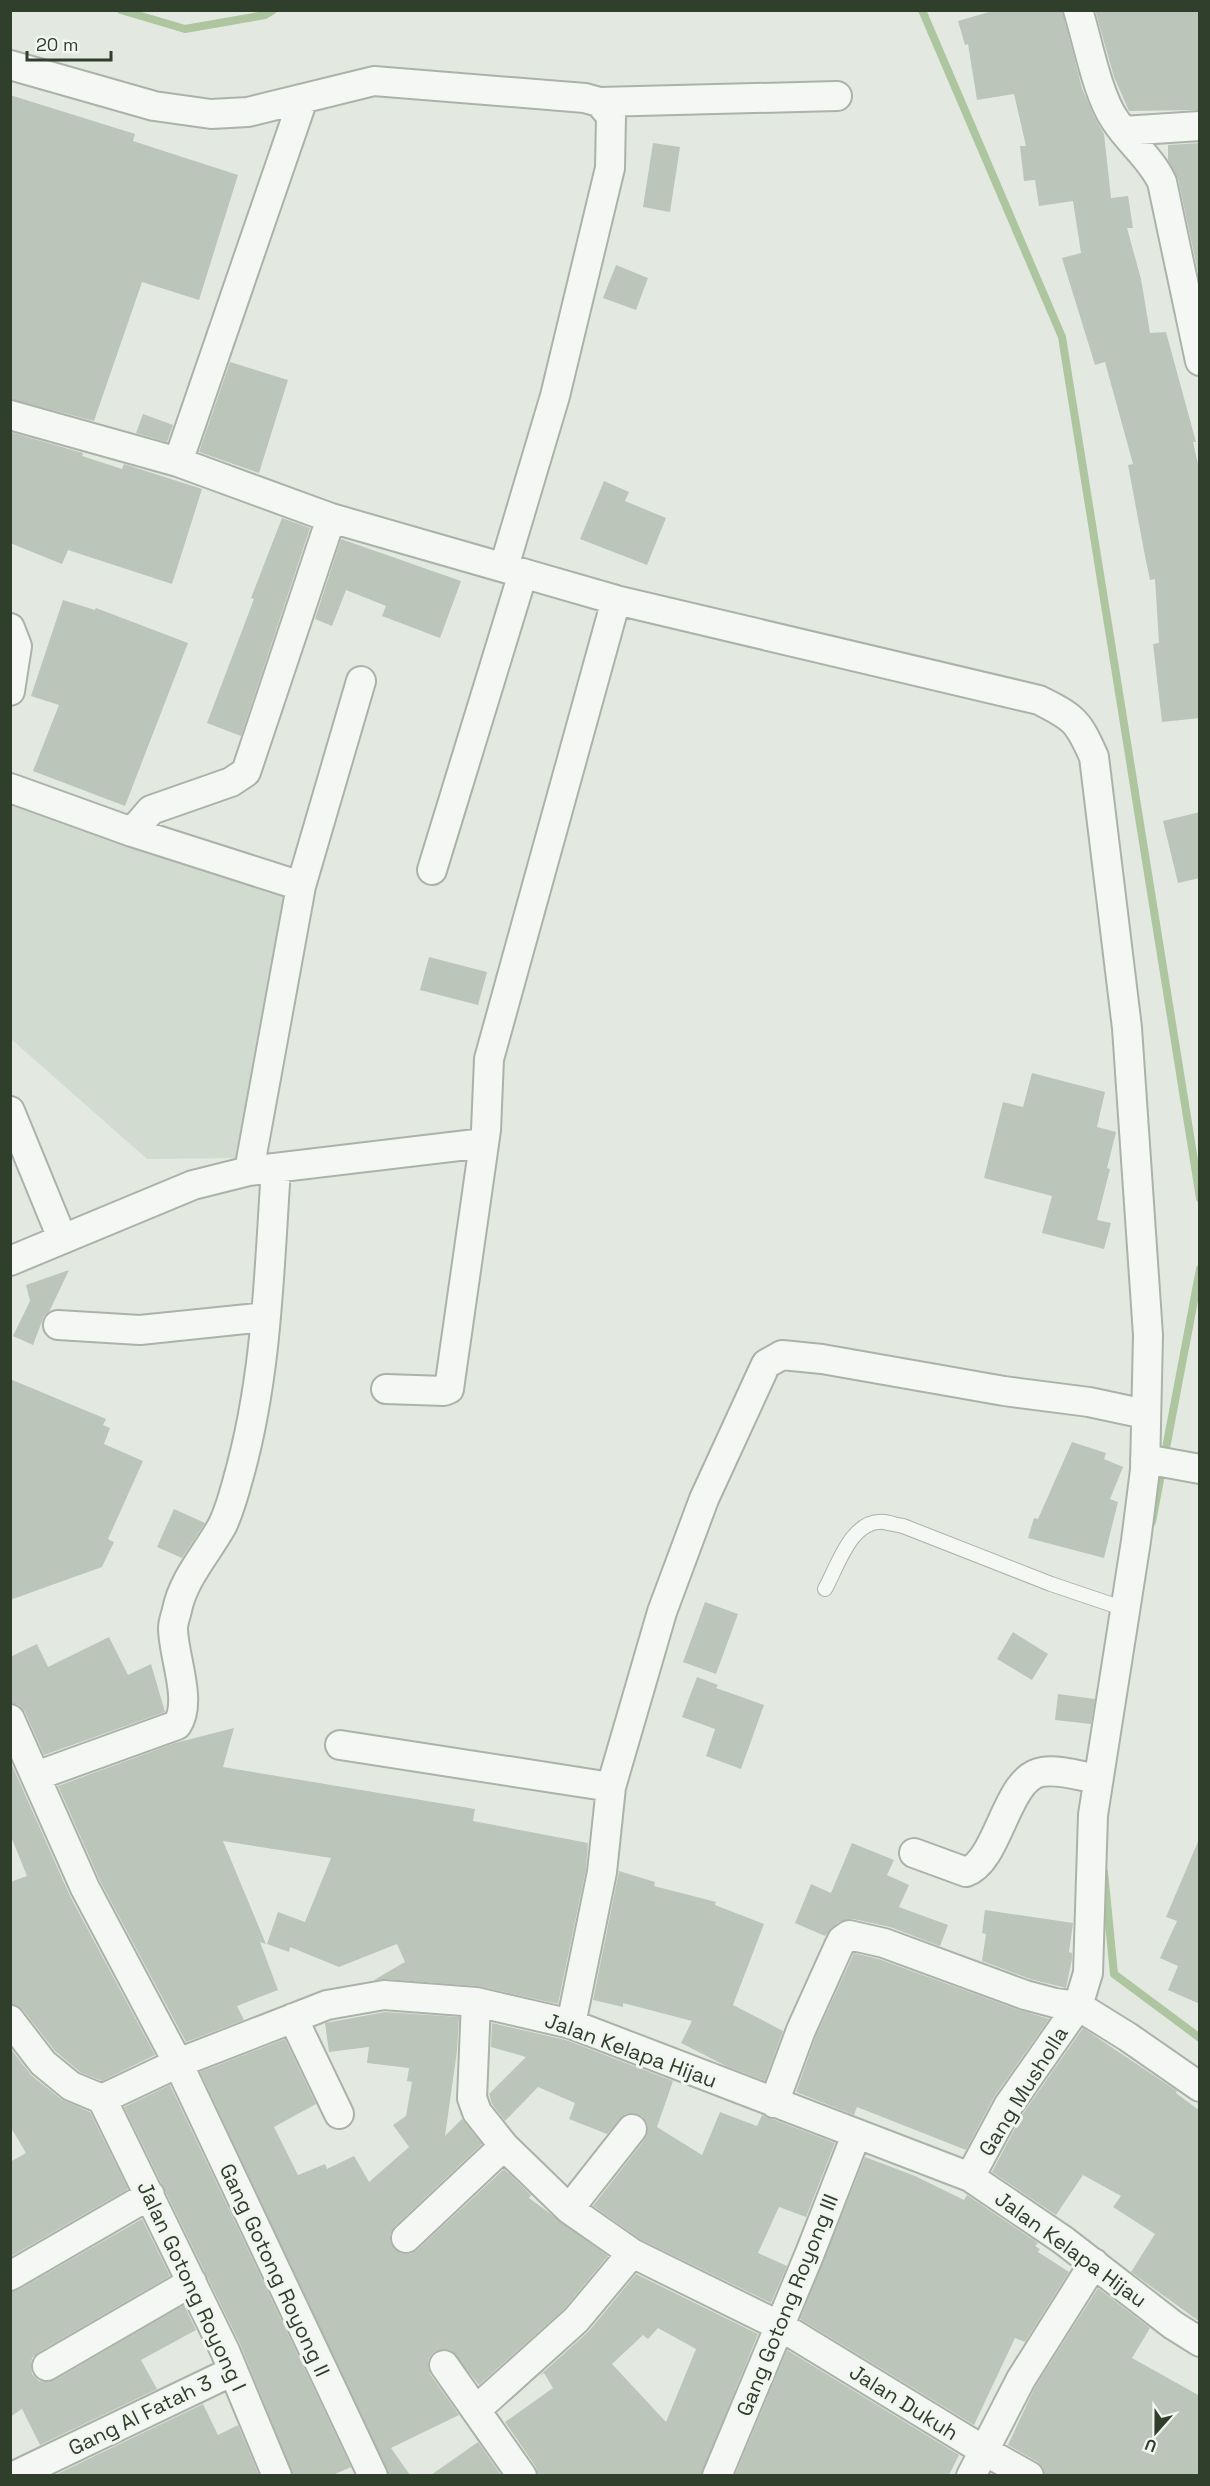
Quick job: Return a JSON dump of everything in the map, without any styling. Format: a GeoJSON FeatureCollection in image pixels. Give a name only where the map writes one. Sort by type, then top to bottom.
{"type":"FeatureCollection","features":[{"type":"Feature","properties":{"kind":"street"},"geometry":{"type":"LineString","coordinates":[[1078,10],[1105,100],[1114,119],[1157,170],[1162,182],[1193,304],[1200,361]]}},
{"type":"Feature","properties":{"kind":"street"},"geometry":{"type":"LineString","coordinates":[[10,65],[154,106],[211,114],[248,112],[374,81],[573,97],[598,102],[837,96]]}},
{"type":"Feature","properties":{"kind":"street"},"geometry":{"type":"LineString","coordinates":[[178,462],[303,99]]}},
{"type":"Feature","properties":{"kind":"street"},"geometry":{"type":"LineString","coordinates":[[432,870],[514,570],[523,496],[555,396],[610,168],[611,116],[598,102]]}},
{"type":"Feature","properties":{"kind":"street"},"geometry":{"type":"LineString","coordinates":[[1123,131],[1200,126]]}},
{"type":"Feature","properties":{"kind":"street","name":"Gang Musholla"},"geometry":{"type":"LineString","coordinates":[[10,415],[178,462],[331,518],[616,600],[1039,700],[1065,713],[1081,727],[1094,757],[1127,1028],[1148,1335],[1145,1414],[1151,1460],[1097,1779],[1093,1815],[1088,1972],[1078,2006],[1008,2106],[970,2177]]}},
{"type":"Feature","properties":{"kind":"street"},"geometry":{"type":"LineString","coordinates":[[132,832],[151,810],[231,782],[246,772],[331,518]]}},
{"type":"Feature","properties":{"kind":"street"},"geometry":{"type":"LineString","coordinates":[[386,1389],[444,1391],[449,1389],[484,1143],[489,1059],[616,600]]}},
{"type":"Feature","properties":{"kind":"street"},"geometry":{"type":"LineString","coordinates":[[10,628],[16,646],[10,691]]}},
{"type":"Feature","properties":{"kind":"street"},"geometry":{"type":"LineString","coordinates":[[36,1776],[168,1729],[177,1725],[183,1717],[183,1698],[173,1627],[187,1584],[222,1525],[238,1480],[258,1397],[266,1317],[262,1169],[301,886],[361,681]]}},
{"type":"Feature","properties":{"kind":"street"},"geometry":{"type":"LineString","coordinates":[[10,788],[132,832],[301,886]]}},
{"type":"Feature","properties":{"kind":"street"},"geometry":{"type":"LineString","coordinates":[[10,1111],[62,1238]]}},
{"type":"Feature","properties":{"kind":"street"},"geometry":{"type":"LineString","coordinates":[[10,1261],[193,1185],[262,1169],[484,1143]]}},
{"type":"Feature","properties":{"kind":"street"},"geometry":{"type":"LineString","coordinates":[[58,1326],[140,1330],[266,1317]]}},
{"type":"Feature","properties":{"kind":"street"},"geometry":{"type":"LineString","coordinates":[[571,2024],[602,1872],[611,1787],[662,1612],[704,1499],[766,1364],[782,1355],[874,1367],[1004,1391],[1089,1402],[1145,1414]]}},
{"type":"Feature","properties":{"kind":"street"},"geometry":{"type":"LineString","coordinates":[[1151,1460],[1200,1470]]}},
{"type":"Feature","properties":{"kind":"street","name":"Gang Gotong Royong II"},"geometry":{"type":"LineString","coordinates":[[10,1719],[85,1888],[178,2063],[372,2475]]}},
{"type":"Feature","properties":{"kind":"street"},"geometry":{"type":"LineString","coordinates":[[340,1745],[611,1787]]}},
{"type":"Feature","properties":{"kind":"street"},"geometry":{"type":"LineString","coordinates":[[914,1853],[966,1872],[974,1870],[1029,1777],[1042,1772],[1051,1772],[1097,1779]]}},
{"type":"Feature","properties":{"kind":"street"},"geometry":{"type":"LineString","coordinates":[[774,2103],[801,2031],[845,1937],[866,1938],[1025,1995],[1078,2006],[1128,2037],[1200,2087]]}},
{"type":"Feature","properties":{"kind":"street","name":"Jalan Kelapa Hijau"},"geometry":{"type":"LineString","coordinates":[[102,2098],[178,2063],[327,2005],[384,1995],[476,2002],[571,2024],[970,2177],[1063,2240],[1173,2325],[1200,2342]]}},
{"type":"Feature","properties":{"kind":"street","name":"Jalan Dukuh"},"geometry":{"type":"LineString","coordinates":[[476,2002],[472,2098],[477,2112],[504,2146],[569,2209],[632,2253],[780,2326],[983,2450],[1029,2475]]}},
{"type":"Feature","properties":{"kind":"street"},"geometry":{"type":"LineString","coordinates":[[293,2018],[339,2114]]}},
{"type":"Feature","properties":{"kind":"street"},"geometry":{"type":"LineString","coordinates":[[10,2020],[43,2063],[71,2086],[102,2098]]}},
{"type":"Feature","properties":{"kind":"street","name":"Jalan Gotong Royong I"},"geometry":{"type":"LineString","coordinates":[[102,2098],[192,2282],[278,2475]]}},
{"type":"Feature","properties":{"kind":"street"},"geometry":{"type":"LineString","coordinates":[[569,2209],[632,2129]]}},
{"type":"Feature","properties":{"kind":"street","name":"Gang Gotong Royong III"},"geometry":{"type":"LineString","coordinates":[[717,2475],[780,2326],[856,2134]]}},
{"type":"Feature","properties":{"kind":"street"},"geometry":{"type":"LineString","coordinates":[[406,2238],[504,2146]]}},
{"type":"Feature","properties":{"kind":"street"},"geometry":{"type":"LineString","coordinates":[[10,2276],[150,2195]]}},
{"type":"Feature","properties":{"kind":"street"},"geometry":{"type":"LineString","coordinates":[[477,2409],[576,2320],[632,2253]]}},
{"type":"Feature","properties":{"kind":"street"},"geometry":{"type":"LineString","coordinates":[[971,2475],[1021,2379],[1094,2263]]}},
{"type":"Feature","properties":{"kind":"street"},"geometry":{"type":"LineString","coordinates":[[47,2366],[192,2282]]}},
{"type":"Feature","properties":{"kind":"street"},"geometry":{"type":"LineString","coordinates":[[444,2365],[477,2409],[510,2471]]}},
{"type":"Feature","properties":{"kind":"street","name":"Gang Al Fatah 3"},"geometry":{"type":"LineString","coordinates":[[14,2475],[233,2371]]}},
{"type":"Feature","properties":{"kind":"lane"},"geometry":{"type":"LineString","coordinates":[[825,1589],[855,1533],[866,1525],[882,1521],[903,1526],[1040,1580],[1125,1609]]}},
{"type":"Feature","properties":{"kind":"shaded area"},"geometry":{"type":"Polygon","coordinates":[[[11,800],[291,897],[240,1158],[147,1159],[11,1039],[11,800]]]}},
{"type":"Feature","properties":{"kind":"building"},"geometry":{"type":"Polygon","coordinates":[[[996,10],[1062,10],[1082,88],[1104,134],[1111,198],[1128,196],[1133,228],[1127,228],[1141,279],[1150,333],[1166,332],[1196,442],[1193,442],[1200,473],[1200,718],[1162,722],[1153,644],[1159,643],[1155,579],[1150,580],[1145,556],[1128,465],[1133,464],[1105,362],[1095,365],[1062,258],[1081,253],[1073,201],[1039,206],[1035,180],[1024,181],[1020,146],[1026,146],[1014,94],[977,100],[968,44],[965,45],[958,21],[996,10]]]}},
{"type":"Feature","properties":{"kind":"building"},"geometry":{"type":"Polygon","coordinates":[[[1095,10],[1200,10],[1200,110],[1129,111],[1114,77],[1095,10]]]}},
{"type":"Feature","properties":{"kind":"building"},"geometry":{"type":"Polygon","coordinates":[[[10,95],[135,134],[133,141],[238,175],[199,300],[142,282],[94,421],[10,399],[10,95]]]}},
{"type":"Feature","properties":{"kind":"building"},"geometry":{"type":"Polygon","coordinates":[[[653,143],[680,147],[670,212],[643,207],[653,143]]]}},
{"type":"Feature","properties":{"kind":"building"},"geometry":{"type":"Polygon","coordinates":[[[1200,143],[1200,272],[1198,272],[1178,179],[1168,160],[1168,145],[1200,143]]]}},
{"type":"Feature","properties":{"kind":"building"},"geometry":{"type":"Polygon","coordinates":[[[616,265],[648,278],[636,310],[603,298],[616,265]]]}},
{"type":"Feature","properties":{"kind":"building"},"geometry":{"type":"Polygon","coordinates":[[[230,362],[288,380],[259,473],[199,452],[230,362]]]}},
{"type":"Feature","properties":{"kind":"building"},"geometry":{"type":"Polygon","coordinates":[[[143,414],[173,425],[167,442],[136,433],[143,414]]]}},
{"type":"Feature","properties":{"kind":"building"},"geometry":{"type":"Polygon","coordinates":[[[10,432],[83,453],[82,456],[122,469],[124,464],[202,489],[172,584],[68,550],[62,564],[10,543],[10,432]]]}},
{"type":"Feature","properties":{"kind":"building"},"geometry":{"type":"Polygon","coordinates":[[[604,481],[629,492],[625,501],[666,518],[647,565],[580,539],[604,481]]]}},
{"type":"Feature","properties":{"kind":"building"},"geometry":{"type":"Polygon","coordinates":[[[282,518],[310,528],[241,736],[207,723],[282,518]]]}},
{"type":"Feature","properties":{"kind":"building"},"geometry":{"type":"Polygon","coordinates":[[[341,539],[461,581],[440,638],[382,616],[386,606],[346,590],[332,626],[315,619],[341,539]]]}},
{"type":"Feature","properties":{"kind":"building"},"geometry":{"type":"Polygon","coordinates":[[[63,600],[95,610],[96,608],[188,643],[125,806],[33,771],[59,705],[31,696],[63,600]]]}},
{"type":"Feature","properties":{"kind":"building"},"geometry":{"type":"Polygon","coordinates":[[[1200,812],[1200,878],[1178,883],[1163,821],[1200,812]]]}},
{"type":"Feature","properties":{"kind":"building"},"geometry":{"type":"Polygon","coordinates":[[[429,957],[487,972],[478,1005],[420,990],[429,957]]]}},
{"type":"Feature","properties":{"kind":"building"},"geometry":{"type":"Polygon","coordinates":[[[1032,1073],[1105,1092],[1097,1127],[1116,1132],[1107,1168],[1110,1169],[1097,1220],[1111,1223],[1104,1249],[1042,1233],[1052,1196],[984,1178],[1003,1102],[1023,1107],[1032,1073]]]}},
{"type":"Feature","properties":{"kind":"building"},"geometry":{"type":"Polygon","coordinates":[[[69,1270],[49,1312],[44,1316],[33,1345],[13,1336],[30,1301],[26,1285],[69,1270]]]}},
{"type":"Feature","properties":{"kind":"building"},"geometry":{"type":"Polygon","coordinates":[[[10,1379],[106,1419],[103,1425],[110,1428],[104,1444],[143,1461],[108,1539],[114,1542],[102,1567],[10,1600],[10,1379]]]}},
{"type":"Feature","properties":{"kind":"building"},"geometry":{"type":"Polygon","coordinates":[[[1072,1442],[1106,1453],[1104,1459],[1123,1467],[1110,1499],[1118,1502],[1104,1558],[1028,1538],[1034,1518],[1038,1519],[1072,1442]]]}},
{"type":"Feature","properties":{"kind":"building"},"geometry":{"type":"Polygon","coordinates":[[[174,1509],[205,1523],[182,1558],[157,1547],[174,1509]]]}},
{"type":"Feature","properties":{"kind":"building"},"geometry":{"type":"Polygon","coordinates":[[[705,1602],[738,1614],[716,1674],[683,1662],[705,1602]]]}},
{"type":"Feature","properties":{"kind":"building"},"geometry":{"type":"Polygon","coordinates":[[[1013,1632],[1048,1654],[1032,1680],[997,1659],[1013,1632]]]}},
{"type":"Feature","properties":{"kind":"building"},"geometry":{"type":"Polygon","coordinates":[[[109,1637],[128,1675],[151,1664],[165,1712],[44,1755],[25,1712],[19,1705],[10,1703],[10,1657],[37,1644],[48,1667],[109,1637]]]}},
{"type":"Feature","properties":{"kind":"building"},"geometry":{"type":"Polygon","coordinates":[[[697,1677],[718,1685],[716,1688],[764,1705],[741,1769],[706,1756],[715,1729],[682,1717],[697,1677]]]}},
{"type":"Feature","properties":{"kind":"building"},"geometry":{"type":"Polygon","coordinates":[[[1058,1694],[1095,1699],[1091,1724],[1055,1720],[1058,1694]]]}},
{"type":"Feature","properties":{"kind":"building"},"geometry":{"type":"Polygon","coordinates":[[[234,1728],[223,1767],[475,1809],[473,1821],[588,1843],[586,1869],[558,2004],[477,1986],[374,1980],[405,1962],[397,1944],[339,1967],[290,1947],[289,1952],[267,1944],[278,1912],[305,1922],[331,1858],[223,1841],[266,1944],[260,1942],[278,1990],[237,2006],[244,2020],[186,2042],[100,1881],[58,1786],[175,1743],[234,1728]]]}},
{"type":"Feature","properties":{"kind":"building"},"geometry":{"type":"Polygon","coordinates":[[[10,1765],[12,1765],[70,1896],[155,2055],[102,2081],[80,2072],[55,2051],[23,2010],[10,2004],[10,1882],[27,1876],[10,1834],[10,1765]]]}},
{"type":"Feature","properties":{"kind":"building"},"geometry":{"type":"Polygon","coordinates":[[[1200,1837],[1200,2004],[1168,1990],[1178,1966],[1160,1958],[1177,1921],[1166,1917],[1200,1837]]]}},
{"type":"Feature","properties":{"kind":"building"},"geometry":{"type":"Polygon","coordinates":[[[852,1843],[894,1860],[887,1875],[909,1885],[899,1907],[948,1925],[940,1946],[890,1927],[853,1919],[839,1922],[825,1936],[795,1923],[811,1884],[831,1893],[852,1843]]]}},
{"type":"Feature","properties":{"kind":"building"},"geometry":{"type":"Polygon","coordinates":[[[619,1871],[655,1882],[654,1886],[716,1902],[715,1905],[764,1924],[733,2005],[783,2031],[765,2081],[726,2066],[681,2043],[692,2021],[623,2003],[623,2007],[593,2000],[619,1871]]]}},
{"type":"Feature","properties":{"kind":"building"},"geometry":{"type":"Polygon","coordinates":[[[985,1910],[1073,1923],[1069,1952],[1072,1953],[1072,1959],[1066,1988],[1030,1979],[982,1961],[986,1934],[982,1933],[985,1910]]]}},
{"type":"Feature","properties":{"kind":"building"},"geometry":{"type":"Polygon","coordinates":[[[854,1953],[879,1959],[1049,2019],[994,2097],[966,2150],[857,2107],[854,2115],[796,2092],[816,2036],[854,1953]]]}},
{"type":"Feature","properties":{"kind":"building"},"geometry":{"type":"Polygon","coordinates":[[[385,2012],[459,2017],[457,2051],[445,2136],[462,2119],[482,2144],[395,2226],[390,2234],[390,2241],[394,2249],[402,2254],[410,2254],[417,2250],[504,2169],[531,2195],[529,2198],[608,2256],[564,2309],[479,2385],[451,2350],[443,2349],[434,2352],[429,2358],[430,2374],[459,2415],[391,2448],[410,2475],[389,2475],[200,2072],[285,2039],[316,2104],[274,2127],[298,2175],[325,2164],[327,2169],[354,2156],[369,2182],[409,2147],[393,2125],[406,2116],[412,2082],[407,2081],[409,2068],[367,2063],[369,2047],[329,2052],[325,2023],[385,2012]]]}},
{"type":"Feature","properties":{"kind":"building"},"geometry":{"type":"Polygon","coordinates":[[[492,2023],[566,2040],[673,2081],[657,2127],[702,2155],[720,2112],[757,2126],[762,2115],[835,2143],[806,2217],[779,2207],[758,2253],[787,2266],[771,2303],[640,2239],[593,2206],[645,2139],[648,2131],[647,2123],[642,2116],[634,2113],[625,2114],[607,2134],[569,2119],[575,2103],[538,2087],[505,2121],[492,2104],[489,2094],[526,2057],[491,2047],[492,2023]]]}},
{"type":"Feature","properties":{"kind":"building"},"geometry":{"type":"Polygon","coordinates":[[[1083,2028],[1177,2091],[1176,2093],[1200,2111],[1200,2322],[1131,2272],[1155,2234],[1113,2207],[1121,2196],[1083,2175],[1056,2215],[992,2172],[1022,2115],[1083,2028]]]}},
{"type":"Feature","properties":{"kind":"building"},"geometry":{"type":"Polygon","coordinates":[[[10,2048],[32,2076],[61,2099],[90,2112],[128,2189],[10,2257],[10,2162],[26,2153],[10,2126],[10,2048]]]}},
{"type":"Feature","properties":{"kind":"building"},"geometry":{"type":"Polygon","coordinates":[[[170,2085],[351,2467],[333,2475],[293,2475],[240,2344],[124,2107],[170,2085]]]}},
{"type":"Feature","properties":{"kind":"building"},"geometry":{"type":"Polygon","coordinates":[[[865,2157],[915,2176],[964,2200],[967,2195],[1038,2243],[1035,2246],[1040,2249],[1038,2252],[1069,2272],[1025,2342],[1015,2338],[974,2425],[800,2319],[865,2157]]]}},
{"type":"Feature","properties":{"kind":"building"},"geometry":{"type":"Polygon","coordinates":[[[142,2219],[170,2276],[39,2352],[32,2358],[32,2374],[39,2381],[55,2380],[184,2305],[196,2330],[141,2360],[157,2389],[40,2445],[22,2409],[10,2417],[10,2292],[18,2290],[142,2219]]]}},
{"type":"Feature","properties":{"kind":"building"},"geometry":{"type":"Polygon","coordinates":[[[636,2274],[758,2334],[701,2475],[538,2475],[536,2467],[505,2422],[553,2388],[544,2373],[539,2376],[589,2331],[636,2274]],[[658,2328],[648,2339],[643,2335],[612,2364],[666,2422],[696,2349],[658,2328]]]}},
{"type":"Feature","properties":{"kind":"building"},"geometry":{"type":"Polygon","coordinates":[[[1098,2288],[1150,2328],[1132,2358],[1200,2396],[1200,2475],[1045,2475],[1038,2462],[1008,2445],[1035,2387],[1098,2288]]]}},
{"type":"Feature","properties":{"kind":"building"},"geometry":{"type":"Polygon","coordinates":[[[787,2350],[959,2455],[949,2475],[735,2475],[787,2350]]]}},
{"type":"Feature","properties":{"kind":"building"},"geometry":{"type":"Polygon","coordinates":[[[203,2404],[218,2435],[238,2425],[259,2475],[55,2475],[203,2404]]]}},
{"type":"Feature","properties":{"kind":"building"},"geometry":{"type":"Polygon","coordinates":[[[478,2442],[501,2475],[431,2475],[478,2442]]]}},
{"type":"Feature","properties":{"kind":"waterway"},"geometry":{"type":"LineString","coordinates":[[121,10],[185,29],[265,15],[273,10]]}},
{"type":"Feature","properties":{"kind":"waterway"},"geometry":{"type":"LineString","coordinates":[[922,10],[1062,337],[1200,1198]]}},
{"type":"Feature","properties":{"kind":"waterway"},"geometry":{"type":"LineString","coordinates":[[1152,1522],[1200,1269]]}},
{"type":"Feature","properties":{"kind":"waterway"},"geometry":{"type":"LineString","coordinates":[[1104,1872],[1114,1974],[1200,2038]]}}]}
